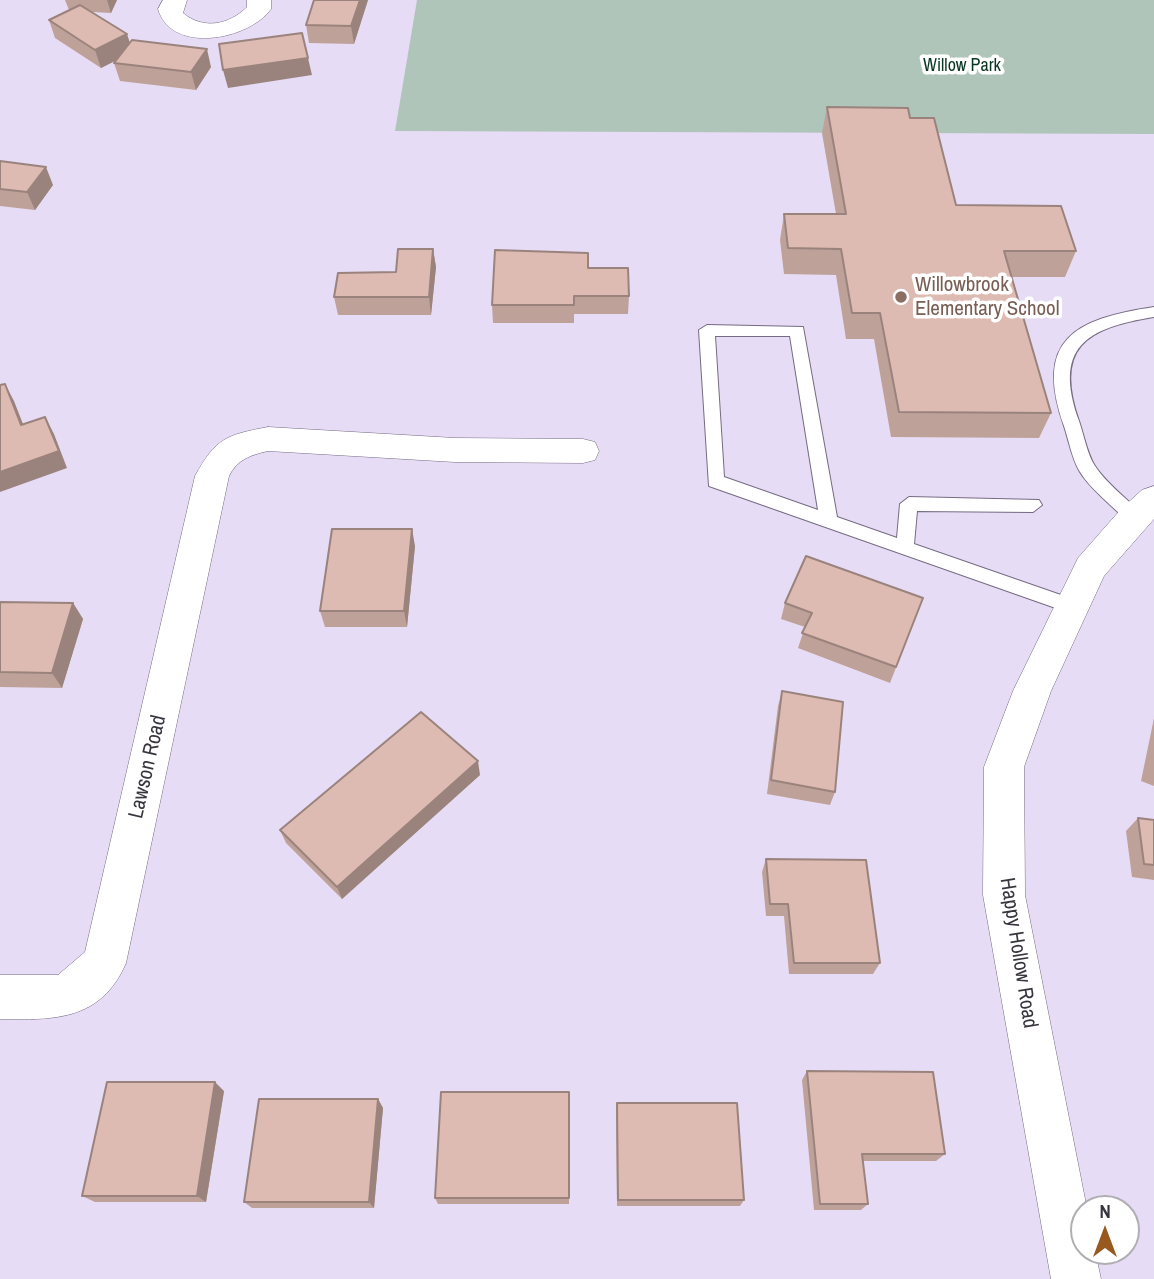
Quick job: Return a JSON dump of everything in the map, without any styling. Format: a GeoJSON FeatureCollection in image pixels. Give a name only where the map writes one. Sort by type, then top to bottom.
{"type":"FeatureCollection","features":[{"type":"Feature","properties":{"kind":"street"},"geometry":{"type":"LineString","coordinates":[[175,0],[170,9],[172,16],[187,28],[200,30],[222,29],[243,23],[259,9],[260,0]]}},
{"type":"Feature","properties":{"kind":"street","name":"Lawson Road"},"geometry":{"type":"LineString","coordinates":[[0,997],[66,997],[85,986],[104,963],[212,476],[222,457],[243,444],[268,439],[293,443],[392,444],[455,450],[583,451]]}},
{"type":"Feature","properties":{"kind":"street","name":"Happy Hollow Road"},"geometry":{"type":"LineString","coordinates":[[1076,1279],[1004,895],[1004,766],[1031,691],[1074,607],[1090,568],[1144,508]]}},
{"type":"Feature","properties":{"kind":"lane"},"geometry":{"type":"LineString","coordinates":[[1144,508],[1087,469],[1067,411],[1060,377],[1066,349],[1077,338],[1121,317],[1154,312]]}},
{"type":"Feature","properties":{"kind":"lane"},"geometry":{"type":"LineString","coordinates":[[829,521],[797,331],[707,330],[715,481],[1074,607]]}},
{"type":"Feature","properties":{"kind":"lane"},"geometry":{"type":"LineString","coordinates":[[905,547],[909,504],[1032,505]]}},
{"type":"Feature","properties":{"kind":"green space","name":"Willow Park"},"geometry":{"type":"Polygon","coordinates":[[[417,0],[1154,0],[1154,134],[395,131],[417,0]]]}},
{"type":"Feature","properties":{"kind":"building"},"geometry":{"type":"Polygon","coordinates":[[[314,0],[360,0],[351,26],[306,25],[314,0]]]}},
{"type":"Feature","properties":{"kind":"building"},"geometry":{"type":"Polygon","coordinates":[[[80,5],[127,34],[95,50],[49,20],[80,5]]]}},
{"type":"Feature","properties":{"kind":"building"},"geometry":{"type":"Polygon","coordinates":[[[302,33],[308,58],[223,70],[219,44],[302,33]]]}},
{"type":"Feature","properties":{"kind":"building"},"geometry":{"type":"Polygon","coordinates":[[[132,40],[207,49],[191,72],[114,63],[132,40]]]}},
{"type":"Feature","properties":{"kind":"building"},"geometry":{"type":"Polygon","coordinates":[[[827,107],[908,108],[910,118],[934,118],[956,205],[1061,206],[1076,251],[1004,251],[1051,413],[899,412],[880,313],[852,313],[841,249],[788,248],[784,214],[846,214],[827,107]]]}},
{"type":"Feature","properties":{"kind":"building"},"geometry":{"type":"Polygon","coordinates":[[[0,161],[46,167],[27,192],[0,189],[0,161]]]}},
{"type":"Feature","properties":{"kind":"building"},"geometry":{"type":"Polygon","coordinates":[[[398,249],[433,249],[429,297],[334,297],[338,273],[396,272],[398,249]]]}},
{"type":"Feature","properties":{"kind":"building"},"geometry":{"type":"Polygon","coordinates":[[[495,250],[588,253],[588,268],[628,268],[629,296],[574,296],[574,305],[492,305],[495,250]]]}},
{"type":"Feature","properties":{"kind":"building"},"geometry":{"type":"Polygon","coordinates":[[[5,384],[21,425],[45,417],[59,451],[0,472],[0,385],[5,384]]]}},
{"type":"Feature","properties":{"kind":"building"},"geometry":{"type":"Polygon","coordinates":[[[332,529],[412,529],[404,611],[320,611],[332,529]]]}},
{"type":"Feature","properties":{"kind":"building"},"geometry":{"type":"Polygon","coordinates":[[[806,556],[923,598],[896,667],[802,633],[812,613],[785,603],[806,556]]]}},
{"type":"Feature","properties":{"kind":"building"},"geometry":{"type":"Polygon","coordinates":[[[0,602],[73,603],[52,673],[0,672],[0,602]]]}},
{"type":"Feature","properties":{"kind":"building"},"geometry":{"type":"Polygon","coordinates":[[[782,691],[843,702],[835,792],[771,780],[782,691]]]}},
{"type":"Feature","properties":{"kind":"building"},"geometry":{"type":"Polygon","coordinates":[[[421,712],[478,761],[337,887],[280,830],[421,712]]]}},
{"type":"Feature","properties":{"kind":"building"},"geometry":{"type":"Polygon","coordinates":[[[1138,818],[1154,820],[1154,865],[1144,864],[1138,818]]]}},
{"type":"Feature","properties":{"kind":"building"},"geometry":{"type":"Polygon","coordinates":[[[766,859],[866,860],[880,963],[794,963],[788,904],[770,904],[766,859]]]}},
{"type":"Feature","properties":{"kind":"building"},"geometry":{"type":"Polygon","coordinates":[[[807,1071],[933,1072],[945,1154],[862,1154],[868,1204],[820,1204],[807,1071]]]}},
{"type":"Feature","properties":{"kind":"building"},"geometry":{"type":"Polygon","coordinates":[[[107,1082],[215,1082],[197,1196],[82,1196],[107,1082]]]}},
{"type":"Feature","properties":{"kind":"building"},"geometry":{"type":"Polygon","coordinates":[[[441,1092],[569,1092],[569,1198],[435,1198],[441,1092]]]}},
{"type":"Feature","properties":{"kind":"building"},"geometry":{"type":"Polygon","coordinates":[[[259,1099],[378,1099],[369,1202],[244,1202],[259,1099]]]}},
{"type":"Feature","properties":{"kind":"building"},"geometry":{"type":"Polygon","coordinates":[[[617,1103],[737,1103],[744,1200],[618,1200],[617,1103]]]}},
{"type":"Feature","properties":{"kind":"place","name":"Willowbrook Elementary School"},"geometry":{"type":"Point","coordinates":[901,297]}}]}
